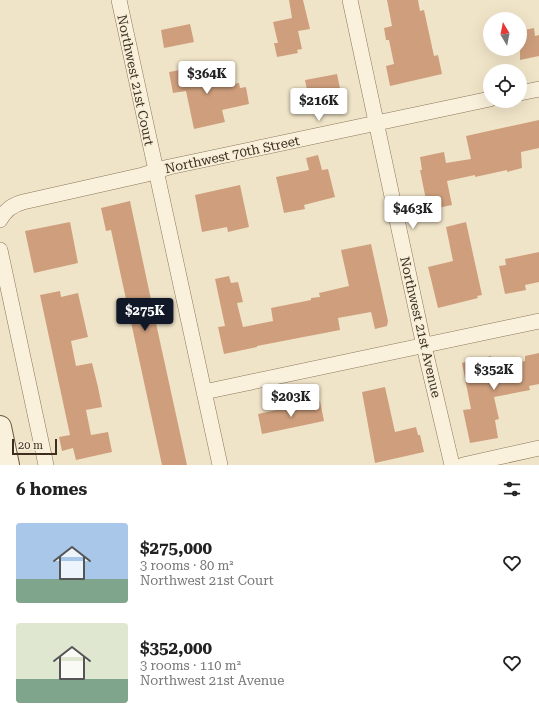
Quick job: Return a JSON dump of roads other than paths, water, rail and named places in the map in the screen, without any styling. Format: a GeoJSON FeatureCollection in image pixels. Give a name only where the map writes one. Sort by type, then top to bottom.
{"type":"FeatureCollection","features":[{"type":"Feature","properties":{"kind":"main road"},"geometry":{"type":"LineString","coordinates":[[0,427],[8,465]]}},
{"type":"Feature","properties":{"kind":"street","name":"Northwest 21st Court"},"geometry":{"type":"LineString","coordinates":[[120,0],[220,465]]}},
{"type":"Feature","properties":{"kind":"street","name":"Northwest 21st Avenue"},"geometry":{"type":"LineString","coordinates":[[350,0],[424,346],[452,465]]}},
{"type":"Feature","properties":{"kind":"street"},"geometry":{"type":"LineString","coordinates":[[527,92],[539,89]]}},
{"type":"Feature","properties":{"kind":"street","name":"Northwest 70th Street"},"geometry":{"type":"LineString","coordinates":[[1,217],[14,204],[169,167],[483,101]]}},
{"type":"Feature","properties":{"kind":"street"},"geometry":{"type":"LineString","coordinates":[[0,250],[46,465]]}},
{"type":"Feature","properties":{"kind":"street"},"geometry":{"type":"LineString","coordinates":[[204,392],[539,321]]}},
{"type":"Feature","properties":{"kind":"street"},"geometry":{"type":"LineString","coordinates":[[463,465],[539,448]]}}]}
